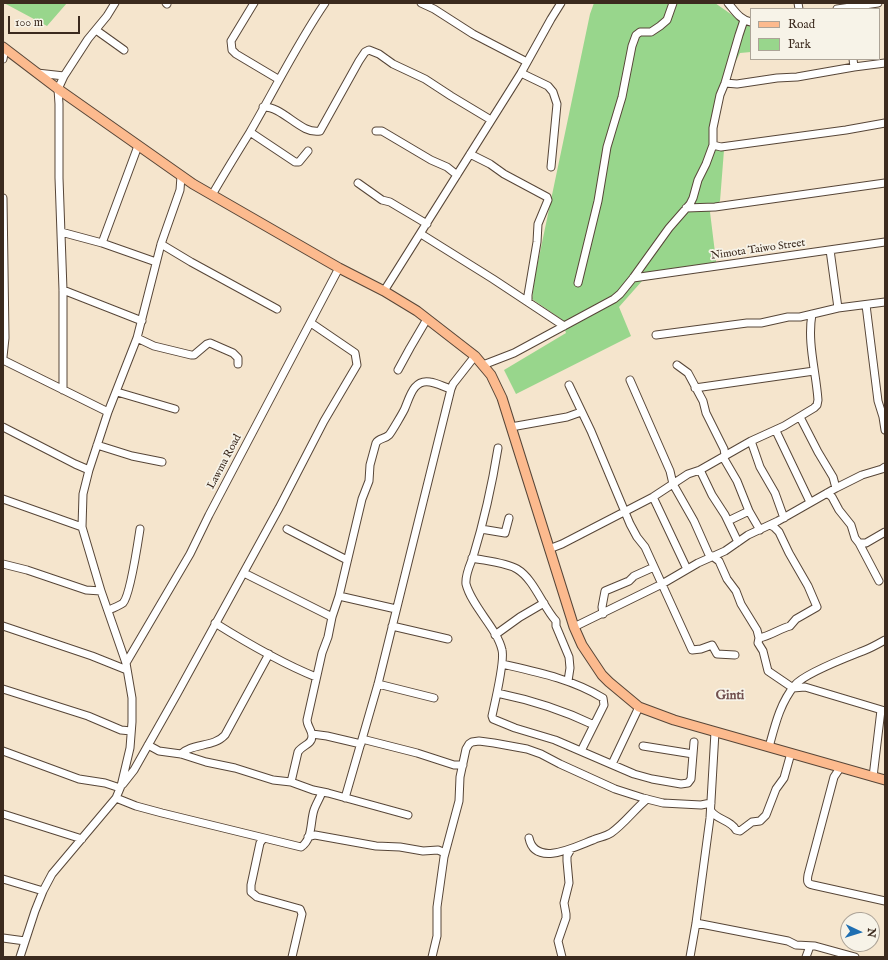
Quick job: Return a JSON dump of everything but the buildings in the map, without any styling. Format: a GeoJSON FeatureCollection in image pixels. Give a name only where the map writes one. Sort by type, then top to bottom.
{"type":"FeatureCollection","features":[{"type":"Feature","properties":{"kind":"main road"},"geometry":{"type":"LineString","coordinates":[[4,48],[58,89],[193,184],[417,311],[475,356],[495,382],[502,398],[574,627],[582,645],[609,682],[639,707],[674,720],[885,780]]}},
{"type":"Feature","properties":{"kind":"street"},"geometry":{"type":"LineString","coordinates":[[63,390],[63,290],[58,89],[64,76],[96,30],[108,16],[115,3]]}},
{"type":"Feature","properties":{"kind":"street"},"geometry":{"type":"LineString","coordinates":[[254,3],[231,41],[232,50],[236,54],[278,79]]}},
{"type":"Feature","properties":{"kind":"street"},"geometry":{"type":"LineString","coordinates":[[212,195],[250,132],[278,79],[325,3]]}},
{"type":"Feature","properties":{"kind":"street"},"geometry":{"type":"LineString","coordinates":[[421,3],[434,9],[473,34],[527,62]]}},
{"type":"Feature","properties":{"kind":"street"},"geometry":{"type":"LineString","coordinates":[[578,283],[598,201],[607,147],[622,97],[632,46],[636,34],[640,32],[650,32],[667,20],[672,3]]}},
{"type":"Feature","properties":{"kind":"street"},"geometry":{"type":"LineString","coordinates":[[483,365],[514,353],[614,299],[633,278],[693,198],[698,180],[713,145],[713,128],[716,110],[738,36],[748,21],[728,3]]}},
{"type":"Feature","properties":{"kind":"street"},"geometry":{"type":"LineString","coordinates":[[846,8],[878,3]]}},
{"type":"Feature","properties":{"kind":"street"},"geometry":{"type":"LineString","coordinates":[[384,291],[521,73],[558,4]]}},
{"type":"Feature","properties":{"kind":"street"},"geometry":{"type":"LineString","coordinates":[[96,30],[124,50]]}},
{"type":"Feature","properties":{"kind":"street"},"geometry":{"type":"LineString","coordinates":[[3,59],[4,48]]}},
{"type":"Feature","properties":{"kind":"street"},"geometry":{"type":"LineString","coordinates":[[264,107],[273,108],[310,130],[320,131],[359,62],[369,50],[425,79],[491,120]]}},
{"type":"Feature","properties":{"kind":"street"},"geometry":{"type":"LineString","coordinates":[[853,60],[854,67]]}},
{"type":"Feature","properties":{"kind":"street"},"geometry":{"type":"LineString","coordinates":[[725,83],[737,84],[777,78],[797,77],[885,63]]}},
{"type":"Feature","properties":{"kind":"street"},"geometry":{"type":"LineString","coordinates":[[36,73],[64,76]]}},
{"type":"Feature","properties":{"kind":"street"},"geometry":{"type":"LineString","coordinates":[[521,73],[548,86],[553,92],[557,104],[551,167]]}},
{"type":"Feature","properties":{"kind":"street"},"geometry":{"type":"LineString","coordinates":[[59,104],[72,99]]}},
{"type":"Feature","properties":{"kind":"street"},"geometry":{"type":"LineString","coordinates":[[713,145],[721,147],[846,130],[885,123]]}},
{"type":"Feature","properties":{"kind":"street"},"geometry":{"type":"LineString","coordinates":[[376,131],[382,131],[431,160],[447,167],[457,175]]}},
{"type":"Feature","properties":{"kind":"street"},"geometry":{"type":"LineString","coordinates":[[250,132],[295,162],[299,162],[308,152]]}},
{"type":"Feature","properties":{"kind":"street"},"geometry":{"type":"LineString","coordinates":[[102,243],[138,146]]}},
{"type":"Feature","properties":{"kind":"street"},"geometry":{"type":"LineString","coordinates":[[470,154],[490,164],[548,200],[538,224],[537,242],[528,302]]}},
{"type":"Feature","properties":{"kind":"street"},"geometry":{"type":"LineString","coordinates":[[20,957],[43,891],[52,874],[116,798],[121,787],[130,748],[132,731],[132,698],[127,667],[109,610],[101,591],[82,527],[84,494],[89,470],[108,412],[137,338],[161,244],[180,190],[181,176]]}},
{"type":"Feature","properties":{"kind":"street"},"geometry":{"type":"LineString","coordinates":[[358,183],[382,200],[390,202],[427,224]]}},
{"type":"Feature","properties":{"kind":"street"},"geometry":{"type":"LineString","coordinates":[[686,208],[723,206],[885,183]]}},
{"type":"Feature","properties":{"kind":"street"},"geometry":{"type":"LineString","coordinates":[[180,190],[193,184]]}},
{"type":"Feature","properties":{"kind":"street"},"geometry":{"type":"LineString","coordinates":[[3,198],[5,338],[3,359],[108,412]]}},
{"type":"Feature","properties":{"kind":"street"},"geometry":{"type":"LineString","coordinates":[[62,232],[102,243],[156,262]]}},
{"type":"Feature","properties":{"kind":"street"},"geometry":{"type":"LineString","coordinates":[[421,234],[564,326]]}},
{"type":"Feature","properties":{"kind":"street","name":"Nimota Taiwo Street"},"geometry":{"type":"LineString","coordinates":[[633,278],[885,242]]}},
{"type":"Feature","properties":{"kind":"street"},"geometry":{"type":"LineString","coordinates":[[161,244],[277,309]]}},
{"type":"Feature","properties":{"kind":"street"},"geometry":{"type":"LineString","coordinates":[[830,250],[838,308]]}},
{"type":"Feature","properties":{"kind":"street","name":"Lawma Road"},"geometry":{"type":"LineString","coordinates":[[127,667],[190,554],[339,268]]}},
{"type":"Feature","properties":{"kind":"street"},"geometry":{"type":"LineString","coordinates":[[63,290],[142,321]]}},
{"type":"Feature","properties":{"kind":"street"},"geometry":{"type":"LineString","coordinates":[[656,335],[761,322],[788,317],[800,317],[838,308],[885,302]]}},
{"type":"Feature","properties":{"kind":"street"},"geometry":{"type":"LineString","coordinates":[[866,305],[878,401],[885,430]]}},
{"type":"Feature","properties":{"kind":"street"},"geometry":{"type":"LineString","coordinates":[[549,549],[567,542],[625,510],[653,497],[688,474],[700,470],[751,441],[776,431],[814,408],[817,404],[818,394],[811,351],[810,328],[812,314]]}},
{"type":"Feature","properties":{"kind":"street"},"geometry":{"type":"LineString","coordinates":[[398,370],[427,319]]}},
{"type":"Feature","properties":{"kind":"street"},"geometry":{"type":"LineString","coordinates":[[121,787],[134,770],[148,746],[244,573],[312,443],[357,364],[355,353],[311,323]]}},
{"type":"Feature","properties":{"kind":"street"},"geometry":{"type":"LineString","coordinates":[[137,338],[154,346],[191,355],[194,355],[210,343],[233,353],[238,358],[238,364]]}},
{"type":"Feature","properties":{"kind":"street"},"geometry":{"type":"LineString","coordinates":[[345,798],[378,684],[451,389],[453,384],[475,356]]}},
{"type":"Feature","properties":{"kind":"street"},"geometry":{"type":"LineString","coordinates":[[677,365],[686,370],[703,401],[706,413],[724,449],[724,456],[760,530]]}},
{"type":"Feature","properties":{"kind":"street"},"geometry":{"type":"LineString","coordinates":[[695,388],[814,371]]}},
{"type":"Feature","properties":{"kind":"street"},"geometry":{"type":"LineString","coordinates":[[630,380],[670,471],[673,484],[694,521],[711,557],[719,561],[727,579],[736,591],[741,604],[757,630],[759,638],[758,643],[763,651],[768,671],[793,688],[804,687],[883,711],[872,777]]}},
{"type":"Feature","properties":{"kind":"street"},"geometry":{"type":"LineString","coordinates":[[291,782],[298,752],[300,749],[309,744],[312,737],[307,720],[316,677],[328,637],[377,440],[389,435],[404,410],[410,393],[417,384],[421,382],[431,382],[451,389]]}},
{"type":"Feature","properties":{"kind":"street"},"geometry":{"type":"LineString","coordinates":[[569,385],[630,524],[645,547],[692,650],[712,646],[717,654],[735,655]]}},
{"type":"Feature","properties":{"kind":"street"},"geometry":{"type":"LineString","coordinates":[[116,392],[175,409]]}},
{"type":"Feature","properties":{"kind":"street"},"geometry":{"type":"LineString","coordinates":[[511,427],[567,417],[582,412]]}},
{"type":"Feature","properties":{"kind":"street"},"geometry":{"type":"LineString","coordinates":[[800,417],[833,477],[836,488]]}},
{"type":"Feature","properties":{"kind":"street"},"geometry":{"type":"LineString","coordinates":[[3,427],[89,470]]}},
{"type":"Feature","properties":{"kind":"street"},"geometry":{"type":"LineString","coordinates":[[776,431],[810,502]]}},
{"type":"Feature","properties":{"kind":"street"},"geometry":{"type":"LineString","coordinates":[[751,441],[760,467],[775,493],[784,518]]}},
{"type":"Feature","properties":{"kind":"street"},"geometry":{"type":"LineString","coordinates":[[97,445],[132,456],[162,462]]}},
{"type":"Feature","properties":{"kind":"street"},"geometry":{"type":"LineString","coordinates":[[498,448],[481,529],[467,574],[466,583],[474,601],[502,649],[502,664],[492,716],[496,721],[555,740],[634,774],[652,779],[685,784],[691,779],[694,742]]}},
{"type":"Feature","properties":{"kind":"street"},"geometry":{"type":"LineString","coordinates":[[574,627],[662,584],[836,488],[862,475],[885,467]]}},
{"type":"Feature","properties":{"kind":"street"},"geometry":{"type":"LineString","coordinates":[[700,470],[738,542]]}},
{"type":"Feature","properties":{"kind":"street"},"geometry":{"type":"LineString","coordinates":[[827,493],[832,497],[839,510],[851,526],[855,538],[879,581]]}},
{"type":"Feature","properties":{"kind":"street"},"geometry":{"type":"LineString","coordinates":[[653,497],[687,569]]}},
{"type":"Feature","properties":{"kind":"street"},"geometry":{"type":"LineString","coordinates":[[3,499],[82,527]]}},
{"type":"Feature","properties":{"kind":"street"},"geometry":{"type":"LineString","coordinates":[[728,521],[750,511]]}},
{"type":"Feature","properties":{"kind":"street"},"geometry":{"type":"LineString","coordinates":[[481,529],[505,533],[510,518]]}},
{"type":"Feature","properties":{"kind":"street"},"geometry":{"type":"LineString","coordinates":[[759,638],[784,627],[790,626],[796,619],[817,607],[808,586],[779,532],[770,525]]}},
{"type":"Feature","properties":{"kind":"street"},"geometry":{"type":"LineString","coordinates":[[287,528],[347,560]]}},
{"type":"Feature","properties":{"kind":"street"},"geometry":{"type":"LineString","coordinates":[[109,610],[122,604],[125,600],[132,577],[140,529]]}},
{"type":"Feature","properties":{"kind":"street"},"geometry":{"type":"LineString","coordinates":[[859,543],[866,543],[885,532]]}},
{"type":"Feature","properties":{"kind":"street"},"geometry":{"type":"LineString","coordinates":[[472,558],[508,566],[516,569],[525,576],[556,621],[556,626],[569,657],[570,668],[568,681]]}},
{"type":"Feature","properties":{"kind":"street"},"geometry":{"type":"LineString","coordinates":[[3,564],[86,590],[101,591]]}},
{"type":"Feature","properties":{"kind":"street"},"geometry":{"type":"LineString","coordinates":[[603,614],[602,607],[605,591],[629,582],[634,576],[654,567]]}},
{"type":"Feature","properties":{"kind":"street"},"geometry":{"type":"LineString","coordinates":[[244,573],[332,617]]}},
{"type":"Feature","properties":{"kind":"street"},"geometry":{"type":"LineString","coordinates":[[338,596],[396,608]]}},
{"type":"Feature","properties":{"kind":"street"},"geometry":{"type":"LineString","coordinates":[[495,635],[520,617],[544,603]]}},
{"type":"Feature","properties":{"kind":"street"},"geometry":{"type":"LineString","coordinates":[[216,623],[269,654],[316,677]]}},
{"type":"Feature","properties":{"kind":"street"},"geometry":{"type":"LineString","coordinates":[[3,626],[127,667]]}},
{"type":"Feature","properties":{"kind":"street"},"geometry":{"type":"LineString","coordinates":[[392,626],[448,639]]}},
{"type":"Feature","properties":{"kind":"street"},"geometry":{"type":"LineString","coordinates":[[769,747],[775,722],[783,704],[800,680],[885,640]]}},
{"type":"Feature","properties":{"kind":"street"},"geometry":{"type":"LineString","coordinates":[[181,754],[189,749],[207,744],[225,735],[269,654]]}},
{"type":"Feature","properties":{"kind":"street"},"geometry":{"type":"LineString","coordinates":[[502,664],[543,673],[568,681],[603,698],[604,705],[582,751]]}},
{"type":"Feature","properties":{"kind":"street"},"geometry":{"type":"LineString","coordinates":[[800,680],[804,687]]}},
{"type":"Feature","properties":{"kind":"street"},"geometry":{"type":"LineString","coordinates":[[378,684],[434,698]]}},
{"type":"Feature","properties":{"kind":"street"},"geometry":{"type":"LineString","coordinates":[[3,689],[88,716],[121,730],[132,731]]}},
{"type":"Feature","properties":{"kind":"street"},"geometry":{"type":"LineString","coordinates":[[497,693],[542,704],[574,715],[594,725]]}},
{"type":"Feature","properties":{"kind":"street"},"geometry":{"type":"LineString","coordinates":[[612,764],[639,707]]}},
{"type":"Feature","properties":{"kind":"street"},"geometry":{"type":"LineString","coordinates":[[690,957],[711,810],[715,732]]}},
{"type":"Feature","properties":{"kind":"street"},"geometry":{"type":"LineString","coordinates":[[312,734],[417,753],[454,765],[463,765]]}},
{"type":"Feature","properties":{"kind":"street"},"geometry":{"type":"LineString","coordinates":[[432,957],[437,936],[438,901],[445,853],[458,801],[460,776],[466,749],[472,742],[510,745],[527,749],[541,754],[615,789],[647,799],[664,803],[692,805],[711,803]]}},
{"type":"Feature","properties":{"kind":"street"},"geometry":{"type":"LineString","coordinates":[[148,746],[159,751],[181,754],[273,780],[291,782],[314,790],[408,815]]}},
{"type":"Feature","properties":{"kind":"street"},"geometry":{"type":"LineString","coordinates":[[643,746],[693,754]]}},
{"type":"Feature","properties":{"kind":"street"},"geometry":{"type":"LineString","coordinates":[[3,751],[79,779],[121,787]]}},
{"type":"Feature","properties":{"kind":"street"},"geometry":{"type":"LineString","coordinates":[[711,810],[717,818],[727,822],[734,826],[736,830],[740,831],[752,822],[760,821],[766,815],[776,789],[784,778],[791,753]]}},
{"type":"Feature","properties":{"kind":"street"},"geometry":{"type":"LineString","coordinates":[[126,766],[134,770]]}},
{"type":"Feature","properties":{"kind":"street"},"geometry":{"type":"LineString","coordinates":[[840,768],[834,777],[808,875],[808,882],[809,884],[813,885],[885,901]]}},
{"type":"Feature","properties":{"kind":"street"},"geometry":{"type":"LineString","coordinates":[[116,798],[155,811],[263,839],[301,847],[311,834],[315,809],[322,792]]}},
{"type":"Feature","properties":{"kind":"street"},"geometry":{"type":"LineString","coordinates":[[529,838],[532,848],[542,852],[550,854],[571,850],[609,834],[623,823],[647,799]]}},
{"type":"Feature","properties":{"kind":"street"},"geometry":{"type":"LineString","coordinates":[[3,814],[82,839]]}},
{"type":"Feature","properties":{"kind":"street"},"geometry":{"type":"LineString","coordinates":[[311,834],[376,846],[400,847],[423,851],[438,850],[445,853]]}},
{"type":"Feature","properties":{"kind":"street"},"geometry":{"type":"LineString","coordinates":[[263,839],[260,843],[250,885],[251,892],[258,897],[300,909],[302,914],[292,957]]}},
{"type":"Feature","properties":{"kind":"street"},"geometry":{"type":"LineString","coordinates":[[562,957],[558,941],[566,918],[564,903],[569,884],[567,856],[571,850]]}},
{"type":"Feature","properties":{"kind":"street"},"geometry":{"type":"LineString","coordinates":[[3,879],[43,891]]}},
{"type":"Feature","properties":{"kind":"street"},"geometry":{"type":"LineString","coordinates":[[696,923],[780,940],[796,945],[810,946],[855,957]]}},
{"type":"Feature","properties":{"kind":"street"},"geometry":{"type":"LineString","coordinates":[[3,938],[25,941]]}},
{"type":"Feature","properties":{"kind":"street"},"geometry":{"type":"LineString","coordinates":[[806,957],[810,946]]}},
{"type":"Feature","properties":{"kind":"green space"},"geometry":{"type":"Polygon","coordinates":[[[4,3],[67,3],[47,26],[4,3]]]}},
{"type":"Feature","properties":{"kind":"green space"},"geometry":{"type":"Polygon","coordinates":[[[594,3],[715,3],[750,26],[750,52],[740,53],[730,73],[711,141],[724,150],[720,201],[710,212],[717,269],[642,281],[619,307],[631,336],[516,394],[504,370],[566,333],[561,319],[532,299],[535,276],[590,14],[594,3]]]}},
{"type":"Feature","properties":{"kind":"district","name":"Ginti"},"geometry":{"type":"Point","coordinates":[730,696]}}]}
